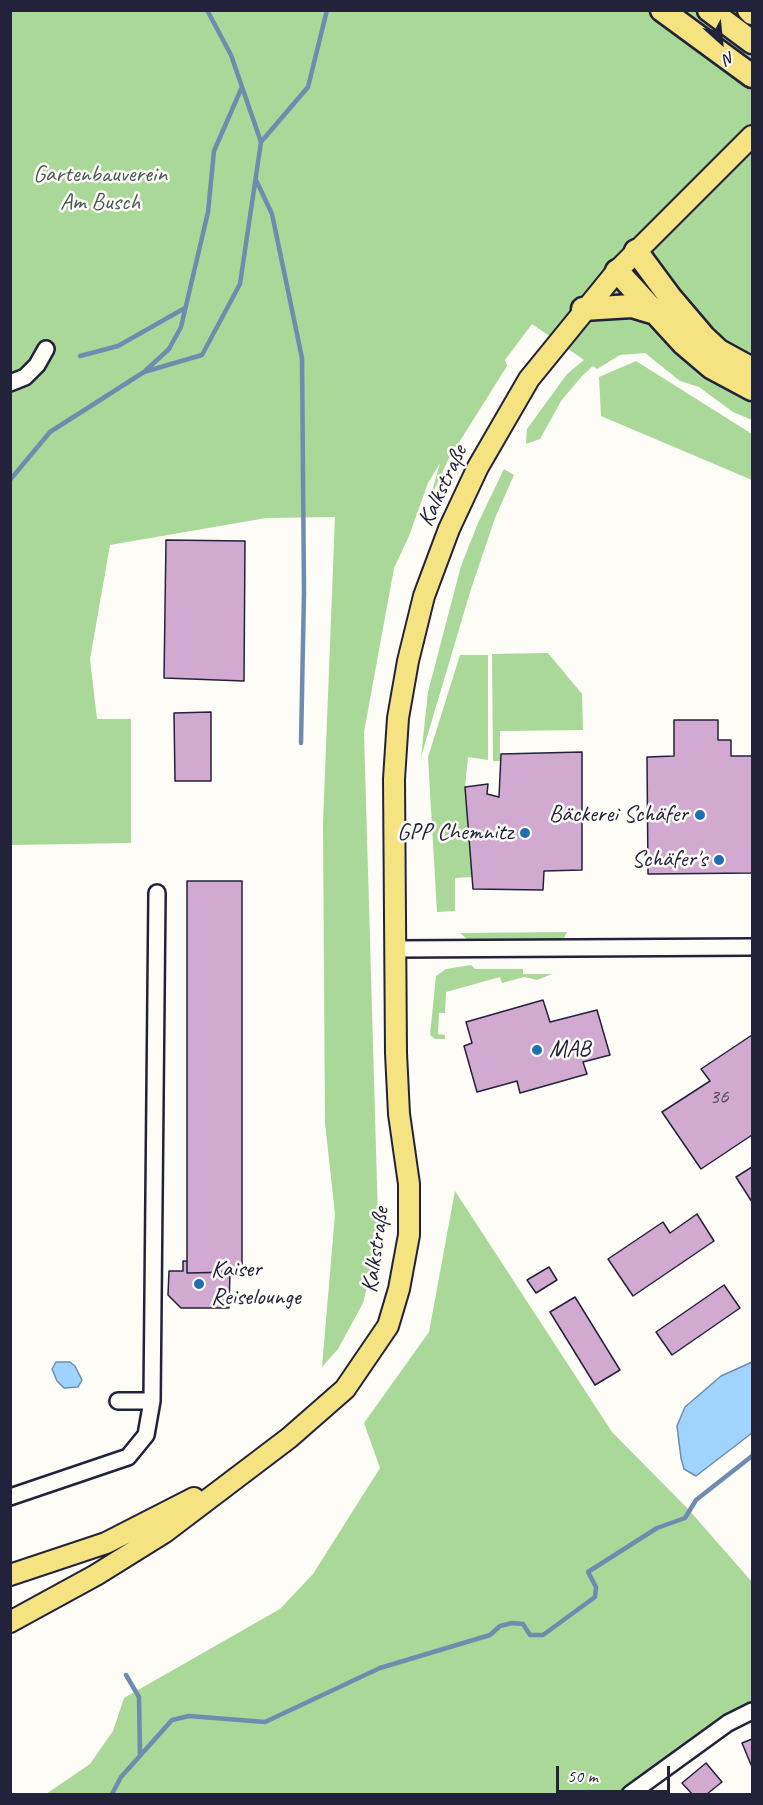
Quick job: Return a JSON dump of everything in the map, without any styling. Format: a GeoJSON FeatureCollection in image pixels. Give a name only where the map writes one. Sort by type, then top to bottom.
{"type":"FeatureCollection","features":[{"type":"Feature","properties":{"kind":"highway"},"geometry":{"type":"LineString","coordinates":[[662,10],[753,76]]}},
{"type":"Feature","properties":{"kind":"highway"},"geometry":{"type":"LineString","coordinates":[[710,10],[753,42]]}},
{"type":"Feature","properties":{"kind":"highway"},"geometry":{"type":"LineString","coordinates":[[636,251],[670,297],[704,337],[719,351],[753,369]]}},
{"type":"Feature","properties":{"kind":"highway"},"geometry":{"type":"LineString","coordinates":[[617,271],[652,312],[711,367],[753,389]]}},
{"type":"Feature","properties":{"kind":"highway"},"geometry":{"type":"LineString","coordinates":[[584,309],[632,306],[652,312]]}},
{"type":"Feature","properties":{"kind":"main road","name":"Kalkstraße"},"geometry":{"type":"LineString","coordinates":[[10,1622],[96,1575],[165,1532],[304,1426],[345,1389],[388,1326],[399,1289],[409,1235],[408,1185],[399,1114],[396,1053],[394,779],[398,718],[408,661],[424,596],[448,529],[478,467],[529,380],[584,309],[617,271],[747,141]]}},
{"type":"Feature","properties":{"kind":"main road","name":"Kalkstraße"},"geometry":{"type":"LineString","coordinates":[[10,1575],[106,1543],[224,1485]]}},
{"type":"Feature","properties":{"kind":"street"},"geometry":{"type":"LineString","coordinates":[[10,383],[25,377],[37,365],[46,349]]}},
{"type":"Feature","properties":{"kind":"street"},"geometry":{"type":"LineString","coordinates":[[10,1497],[128,1457],[146,1435],[152,1401],[157,893]]}},
{"type":"Feature","properties":{"kind":"street"},"geometry":{"type":"LineString","coordinates":[[397,949],[753,947]]}},
{"type":"Feature","properties":{"kind":"street"},"geometry":{"type":"LineString","coordinates":[[118,1401],[152,1401]]}},
{"type":"Feature","properties":{"kind":"street"},"geometry":{"type":"LineString","coordinates":[[630,1794],[728,1722],[753,1711]]}},
{"type":"Feature","properties":{"kind":"green space","name":"Gartenbauverein Am Busch"},"geometry":{"type":"Polygon","coordinates":[[[10,11],[752,11],[752,420],[733,412],[699,387],[680,381],[645,353],[620,355],[597,369],[593,366],[582,376],[561,401],[540,439],[526,444],[527,429],[567,374],[584,360],[532,324],[505,360],[507,366],[448,460],[430,499],[440,463],[428,483],[409,536],[394,568],[364,732],[378,1219],[376,1251],[363,1303],[338,1349],[322,1367],[335,1214],[325,1123],[323,823],[335,517],[266,518],[110,545],[90,659],[97,719],[131,719],[131,843],[11,845],[10,11]]]}},
{"type":"Feature","properties":{"kind":"green space"},"geometry":{"type":"Polygon","coordinates":[[[636,361],[752,434],[752,480],[601,416],[599,377],[636,361]]]}},
{"type":"Feature","properties":{"kind":"green space"},"geometry":{"type":"Polygon","coordinates":[[[504,469],[514,475],[495,518],[471,589],[421,757],[428,692],[461,566],[478,523],[504,469]]]}},
{"type":"Feature","properties":{"kind":"green space"},"geometry":{"type":"Polygon","coordinates":[[[548,653],[582,694],[583,730],[500,731],[500,761],[493,761],[492,654],[548,653]]]}},
{"type":"Feature","properties":{"kind":"green space"},"geometry":{"type":"Polygon","coordinates":[[[460,655],[488,655],[488,760],[468,757],[465,787],[472,877],[455,878],[455,911],[437,912],[428,757],[460,655]]]}},
{"type":"Feature","properties":{"kind":"green space"},"geometry":{"type":"Polygon","coordinates":[[[567,932],[563,940],[468,940],[460,933],[567,932]]]}},
{"type":"Feature","properties":{"kind":"green space"},"geometry":{"type":"Polygon","coordinates":[[[471,965],[475,969],[523,969],[523,974],[552,974],[537,980],[524,977],[502,983],[500,977],[446,992],[445,1013],[439,1013],[438,1034],[445,1035],[445,1039],[435,1039],[430,1035],[436,976],[446,969],[471,965]]]}},
{"type":"Feature","properties":{"kind":"green space"},"geometry":{"type":"Polygon","coordinates":[[[455,1191],[612,1432],[689,1510],[752,1582],[752,1705],[723,1718],[617,1794],[46,1794],[90,1764],[113,1731],[124,1698],[280,1609],[313,1574],[380,1468],[364,1423],[429,1332],[455,1191]]]}},
{"type":"Feature","properties":{"kind":"water"},"geometry":{"type":"Polygon","coordinates":[[[56,1362],[70,1362],[75,1366],[82,1380],[78,1387],[64,1388],[57,1381],[52,1369],[56,1362]]]}},
{"type":"Feature","properties":{"kind":"water"},"geometry":{"type":"Polygon","coordinates":[[[752,1362],[752,1433],[696,1476],[684,1469],[681,1458],[677,1426],[685,1407],[721,1376],[752,1362]]]}},
{"type":"Feature","properties":{"kind":"building"},"geometry":{"type":"Polygon","coordinates":[[[166,540],[245,541],[244,681],[164,678],[166,540]]]}},
{"type":"Feature","properties":{"kind":"building"},"geometry":{"type":"Polygon","coordinates":[[[211,712],[211,781],[175,781],[174,713],[211,712]]]}},
{"type":"Feature","properties":{"kind":"building","name":"Bäckerei Schäfer"},"geometry":{"type":"Polygon","coordinates":[[[674,720],[718,720],[718,740],[731,740],[731,756],[752,756],[752,873],[648,874],[647,757],[674,756],[674,720]]]}},
{"type":"Feature","properties":{"kind":"building","name":"GPP Chemnitz"},"geometry":{"type":"Polygon","coordinates":[[[582,752],[582,870],[544,871],[543,890],[473,889],[465,787],[488,784],[487,794],[499,797],[501,754],[582,752]]]}},
{"type":"Feature","properties":{"kind":"building"},"geometry":{"type":"Polygon","coordinates":[[[187,881],[242,881],[242,1272],[187,1273],[187,881]]]}},
{"type":"Feature","properties":{"kind":"building","name":"MAB"},"geometry":{"type":"Polygon","coordinates":[[[543,1000],[550,1022],[597,1010],[610,1055],[583,1062],[587,1074],[520,1093],[517,1081],[477,1092],[464,1046],[472,1043],[466,1022],[543,1000]]]}},
{"type":"Feature","properties":{"kind":"building"},"geometry":{"type":"Polygon","coordinates":[[[752,1035],[752,1135],[701,1169],[662,1112],[710,1081],[701,1069],[752,1035]]]}},
{"type":"Feature","properties":{"kind":"building"},"geometry":{"type":"Polygon","coordinates":[[[752,1167],[752,1202],[736,1177],[752,1167]]]}},
{"type":"Feature","properties":{"kind":"building"},"geometry":{"type":"Polygon","coordinates":[[[697,1214],[714,1241],[633,1296],[608,1259],[663,1222],[670,1233],[697,1214]]]}},
{"type":"Feature","properties":{"kind":"building","name":"Kaiser Reiselounge"},"geometry":{"type":"Polygon","coordinates":[[[183,1261],[187,1261],[187,1273],[230,1272],[229,1308],[181,1308],[168,1295],[169,1271],[183,1271],[183,1261]]]}},
{"type":"Feature","properties":{"kind":"building"},"geometry":{"type":"Polygon","coordinates":[[[549,1267],[557,1280],[536,1293],[527,1280],[549,1267]]]}},
{"type":"Feature","properties":{"kind":"building"},"geometry":{"type":"Polygon","coordinates":[[[724,1285],[740,1308],[672,1355],[656,1332],[724,1285]]]}},
{"type":"Feature","properties":{"kind":"building"},"geometry":{"type":"Polygon","coordinates":[[[575,1297],[620,1370],[595,1385],[550,1312],[575,1297]]]}},
{"type":"Feature","properties":{"kind":"building"},"geometry":{"type":"Polygon","coordinates":[[[752,1739],[752,1767],[742,1743],[752,1739]]]}},
{"type":"Feature","properties":{"kind":"building"},"geometry":{"type":"Polygon","coordinates":[[[706,1763],[722,1782],[707,1794],[692,1794],[682,1783],[706,1763]]]}},
{"type":"Feature","properties":{"kind":"waterway"},"geometry":{"type":"LineString","coordinates":[[10,480],[50,432],[144,372],[202,355],[240,284],[261,142],[231,55],[207,10]]}},
{"type":"Feature","properties":{"kind":"waterway"},"geometry":{"type":"LineString","coordinates":[[261,142],[308,87],[327,10]]}},
{"type":"Feature","properties":{"kind":"waterway"},"geometry":{"type":"LineString","coordinates":[[146,370],[169,349],[181,327],[208,212],[214,151],[242,87]]}},
{"type":"Feature","properties":{"kind":"waterway"},"geometry":{"type":"LineString","coordinates":[[256,180],[272,214],[302,358],[304,592],[301,743]]}},
{"type":"Feature","properties":{"kind":"waterway"},"geometry":{"type":"LineString","coordinates":[[80,356],[118,346],[185,308]]}},
{"type":"Feature","properties":{"kind":"waterway"},"geometry":{"type":"LineString","coordinates":[[112,1794],[121,1777],[172,1720],[189,1716],[265,1722],[380,1668],[490,1635],[500,1626],[512,1623],[523,1624],[530,1635],[543,1635],[595,1597],[596,1587],[588,1572],[657,1528],[685,1518],[696,1500],[752,1456]]}},
{"type":"Feature","properties":{"kind":"waterway"},"geometry":{"type":"LineString","coordinates":[[126,1675],[139,1697],[140,1755]]}},
{"type":"Feature","properties":{"kind":"place","name":"Bäckerei Schäfer"},"geometry":{"type":"Point","coordinates":[700,815]}},
{"type":"Feature","properties":{"kind":"place","name":"GPP Chemnitz"},"geometry":{"type":"Point","coordinates":[525,833]}},
{"type":"Feature","properties":{"kind":"place","name":"Schäfer's"},"geometry":{"type":"Point","coordinates":[719,860]}},
{"type":"Feature","properties":{"kind":"place","name":"MAB"},"geometry":{"type":"Point","coordinates":[537,1050]}},
{"type":"Feature","properties":{"kind":"place","name":"Kaiser Reiselounge"},"geometry":{"type":"Point","coordinates":[199,1284]}}]}
